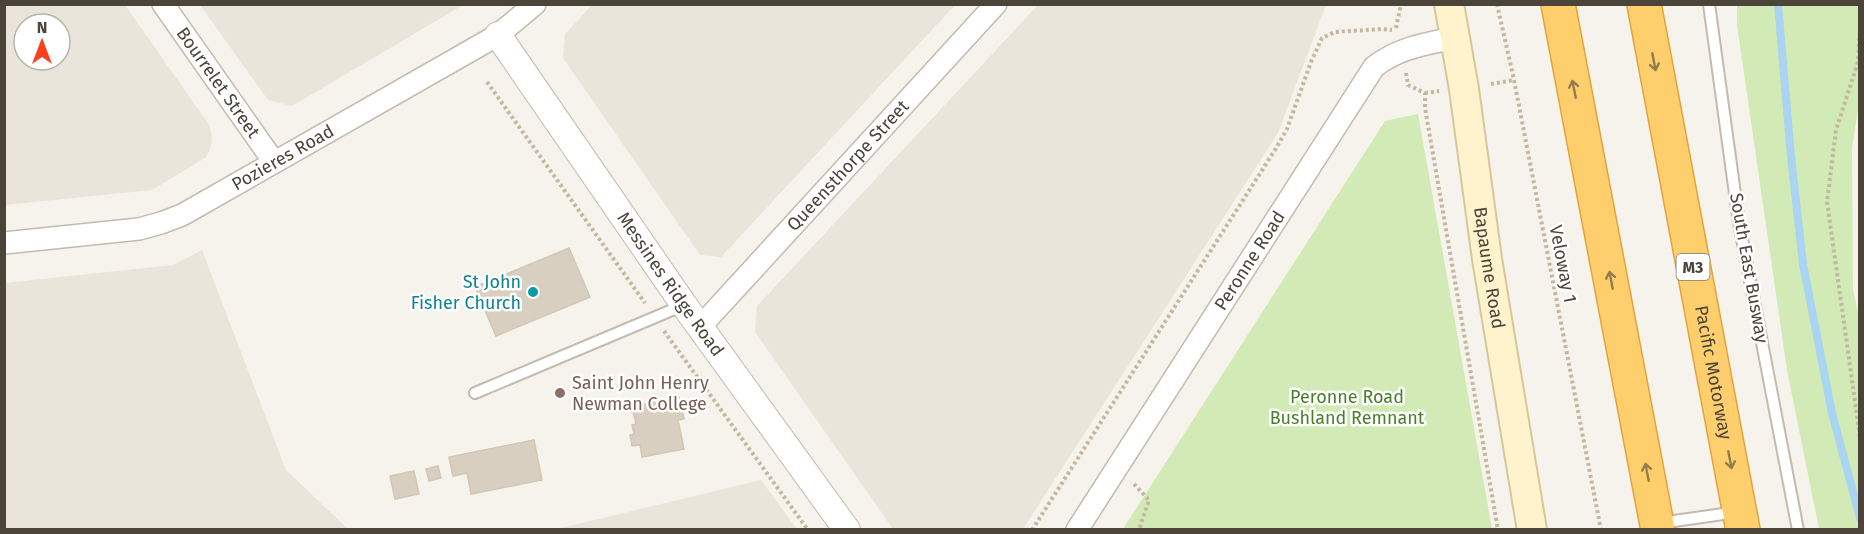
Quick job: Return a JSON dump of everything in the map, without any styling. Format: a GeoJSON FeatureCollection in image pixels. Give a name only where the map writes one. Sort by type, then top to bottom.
{"type":"FeatureCollection","features":[{"type":"Feature","properties":{"kind":"highway"},"geometry":{"type":"LineString","coordinates":[[1558,4],[1657,526]]}},
{"type":"Feature","properties":{"kind":"highway","name":"Pacific Motorway"},"geometry":{"type":"LineString","coordinates":[[1644,4],[1742,521]]}},
{"type":"Feature","properties":{"kind":"main road","name":"Bapaume Road"},"geometry":{"type":"LineString","coordinates":[[1449,4],[1464,89],[1487,259],[1532,530]]}},
{"type":"Feature","properties":{"kind":"street","name":"Bourrelet Street"},"geometry":{"type":"LineString","coordinates":[[163,4],[274,162]]}},
{"type":"Feature","properties":{"kind":"street","name":"Pozieres Road"},"geometry":{"type":"LineString","coordinates":[[4,243],[123,231],[161,223],[204,203],[498,35],[535,4]]}},
{"type":"Feature","properties":{"kind":"street","name":"Queensthorpe Street"},"geometry":{"type":"LineString","coordinates":[[700,327],[996,4]]}},
{"type":"Feature","properties":{"kind":"street","name":"Messines Ridge Road"},"geometry":{"type":"LineString","coordinates":[[498,35],[684,305],[847,530]]}},
{"type":"Feature","properties":{"kind":"street","name":"Peronne Road"},"geometry":{"type":"LineString","coordinates":[[1077,530],[1374,67],[1387,56],[1402,50],[1454,38]]}},
{"type":"Feature","properties":{"kind":"lane","name":"South East Busway"},"geometry":{"type":"LineString","coordinates":[[1709,4],[1739,223],[1798,530]]}},
{"type":"Feature","properties":{"kind":"lane"},"geometry":{"type":"LineString","coordinates":[[475,393],[684,305]]}},
{"type":"Feature","properties":{"kind":"lane"},"geometry":{"type":"LineString","coordinates":[[1657,526],[1742,521]]}},
{"type":"Feature","properties":{"kind":"path"},"geometry":{"type":"LineString","coordinates":[[1032,530],[1275,150],[1287,129],[1322,38],[1335,32],[1382,28],[1395,30],[1401,4]]}},
{"type":"Feature","properties":{"kind":"path","name":"Veloway 1"},"geometry":{"type":"LineString","coordinates":[[1497,4],[1514,80],[1601,530]]}},
{"type":"Feature","properties":{"kind":"path"},"geometry":{"type":"LineString","coordinates":[[1860,26],[1858,62],[1836,130],[1827,202],[1860,437]]}},
{"type":"Feature","properties":{"kind":"path"},"geometry":{"type":"LineString","coordinates":[[1408,85],[1425,93],[1425,108],[1498,530]]}},
{"type":"Feature","properties":{"kind":"path"},"geometry":{"type":"LineString","coordinates":[[1118,465],[1149,500],[1139,530]]}},
{"type":"Feature","properties":{"kind":"shaded area"},"geometry":{"type":"Polygon","coordinates":[[[593,4],[955,5],[721,257],[700,255],[563,58],[565,34],[593,4]]]}},
{"type":"Feature","properties":{"kind":"shaded area"},"geometry":{"type":"Polygon","coordinates":[[[4,5],[125,5],[210,126],[212,140],[205,158],[152,190],[5,205],[4,5]]]}},
{"type":"Feature","properties":{"kind":"shaded area"},"geometry":{"type":"Polygon","coordinates":[[[200,5],[463,5],[292,106],[268,100],[200,5]]]}},
{"type":"Feature","properties":{"kind":"shaded area"},"geometry":{"type":"Polygon","coordinates":[[[1038,5],[1326,5],[1278,133],[1023,529],[893,529],[755,332],[757,306],[1038,5]]]}},
{"type":"Feature","properties":{"kind":"shaded area"},"geometry":{"type":"Polygon","coordinates":[[[202,250],[286,470],[348,529],[5,529],[5,283],[173,265],[202,250]]]}},
{"type":"Feature","properties":{"kind":"shaded area"},"geometry":{"type":"Polygon","coordinates":[[[761,480],[797,529],[557,529],[761,480]]]}},
{"type":"Feature","properties":{"kind":"green space"},"geometry":{"type":"Polygon","coordinates":[[[1737,5],[1859,5],[1860,98],[1852,148],[1853,289],[1860,322],[1859,529],[1819,529],[1787,370],[1737,25],[1737,5]]]}},
{"type":"Feature","properties":{"kind":"green space","name":"Peronne Road Bushland Remnant"},"geometry":{"type":"Polygon","coordinates":[[[1418,114],[1492,529],[1123,529],[1385,121],[1418,114]]]}},
{"type":"Feature","properties":{"kind":"building","name":"St John Fisher Church"},"geometry":{"type":"Polygon","coordinates":[[[569,248],[590,297],[496,336],[475,287],[569,248]]]}},
{"type":"Feature","properties":{"kind":"building"},"geometry":{"type":"Polygon","coordinates":[[[679,397],[684,419],[678,420],[684,449],[642,457],[640,445],[632,446],[630,435],[634,434],[632,425],[636,424],[632,407],[679,397]]]}},
{"type":"Feature","properties":{"kind":"building"},"geometry":{"type":"Polygon","coordinates":[[[534,440],[542,480],[471,494],[467,473],[453,476],[449,457],[534,440]]]}},
{"type":"Feature","properties":{"kind":"building"},"geometry":{"type":"Polygon","coordinates":[[[438,466],[441,478],[429,481],[426,469],[438,466]]]}},
{"type":"Feature","properties":{"kind":"building"},"geometry":{"type":"Polygon","coordinates":[[[414,471],[419,494],[395,499],[390,476],[414,471]]]}},
{"type":"Feature","properties":{"kind":"waterway"},"geometry":{"type":"LineString","coordinates":[[1778,4],[1803,264],[1832,413],[1860,518]]}},
{"type":"Feature","properties":{"kind":"place","name":"St John Fisher Church"},"geometry":{"type":"Point","coordinates":[533,292]}},
{"type":"Feature","properties":{"kind":"place","name":"Saint John Henry Newman College"},"geometry":{"type":"Point","coordinates":[560,393]}}]}
